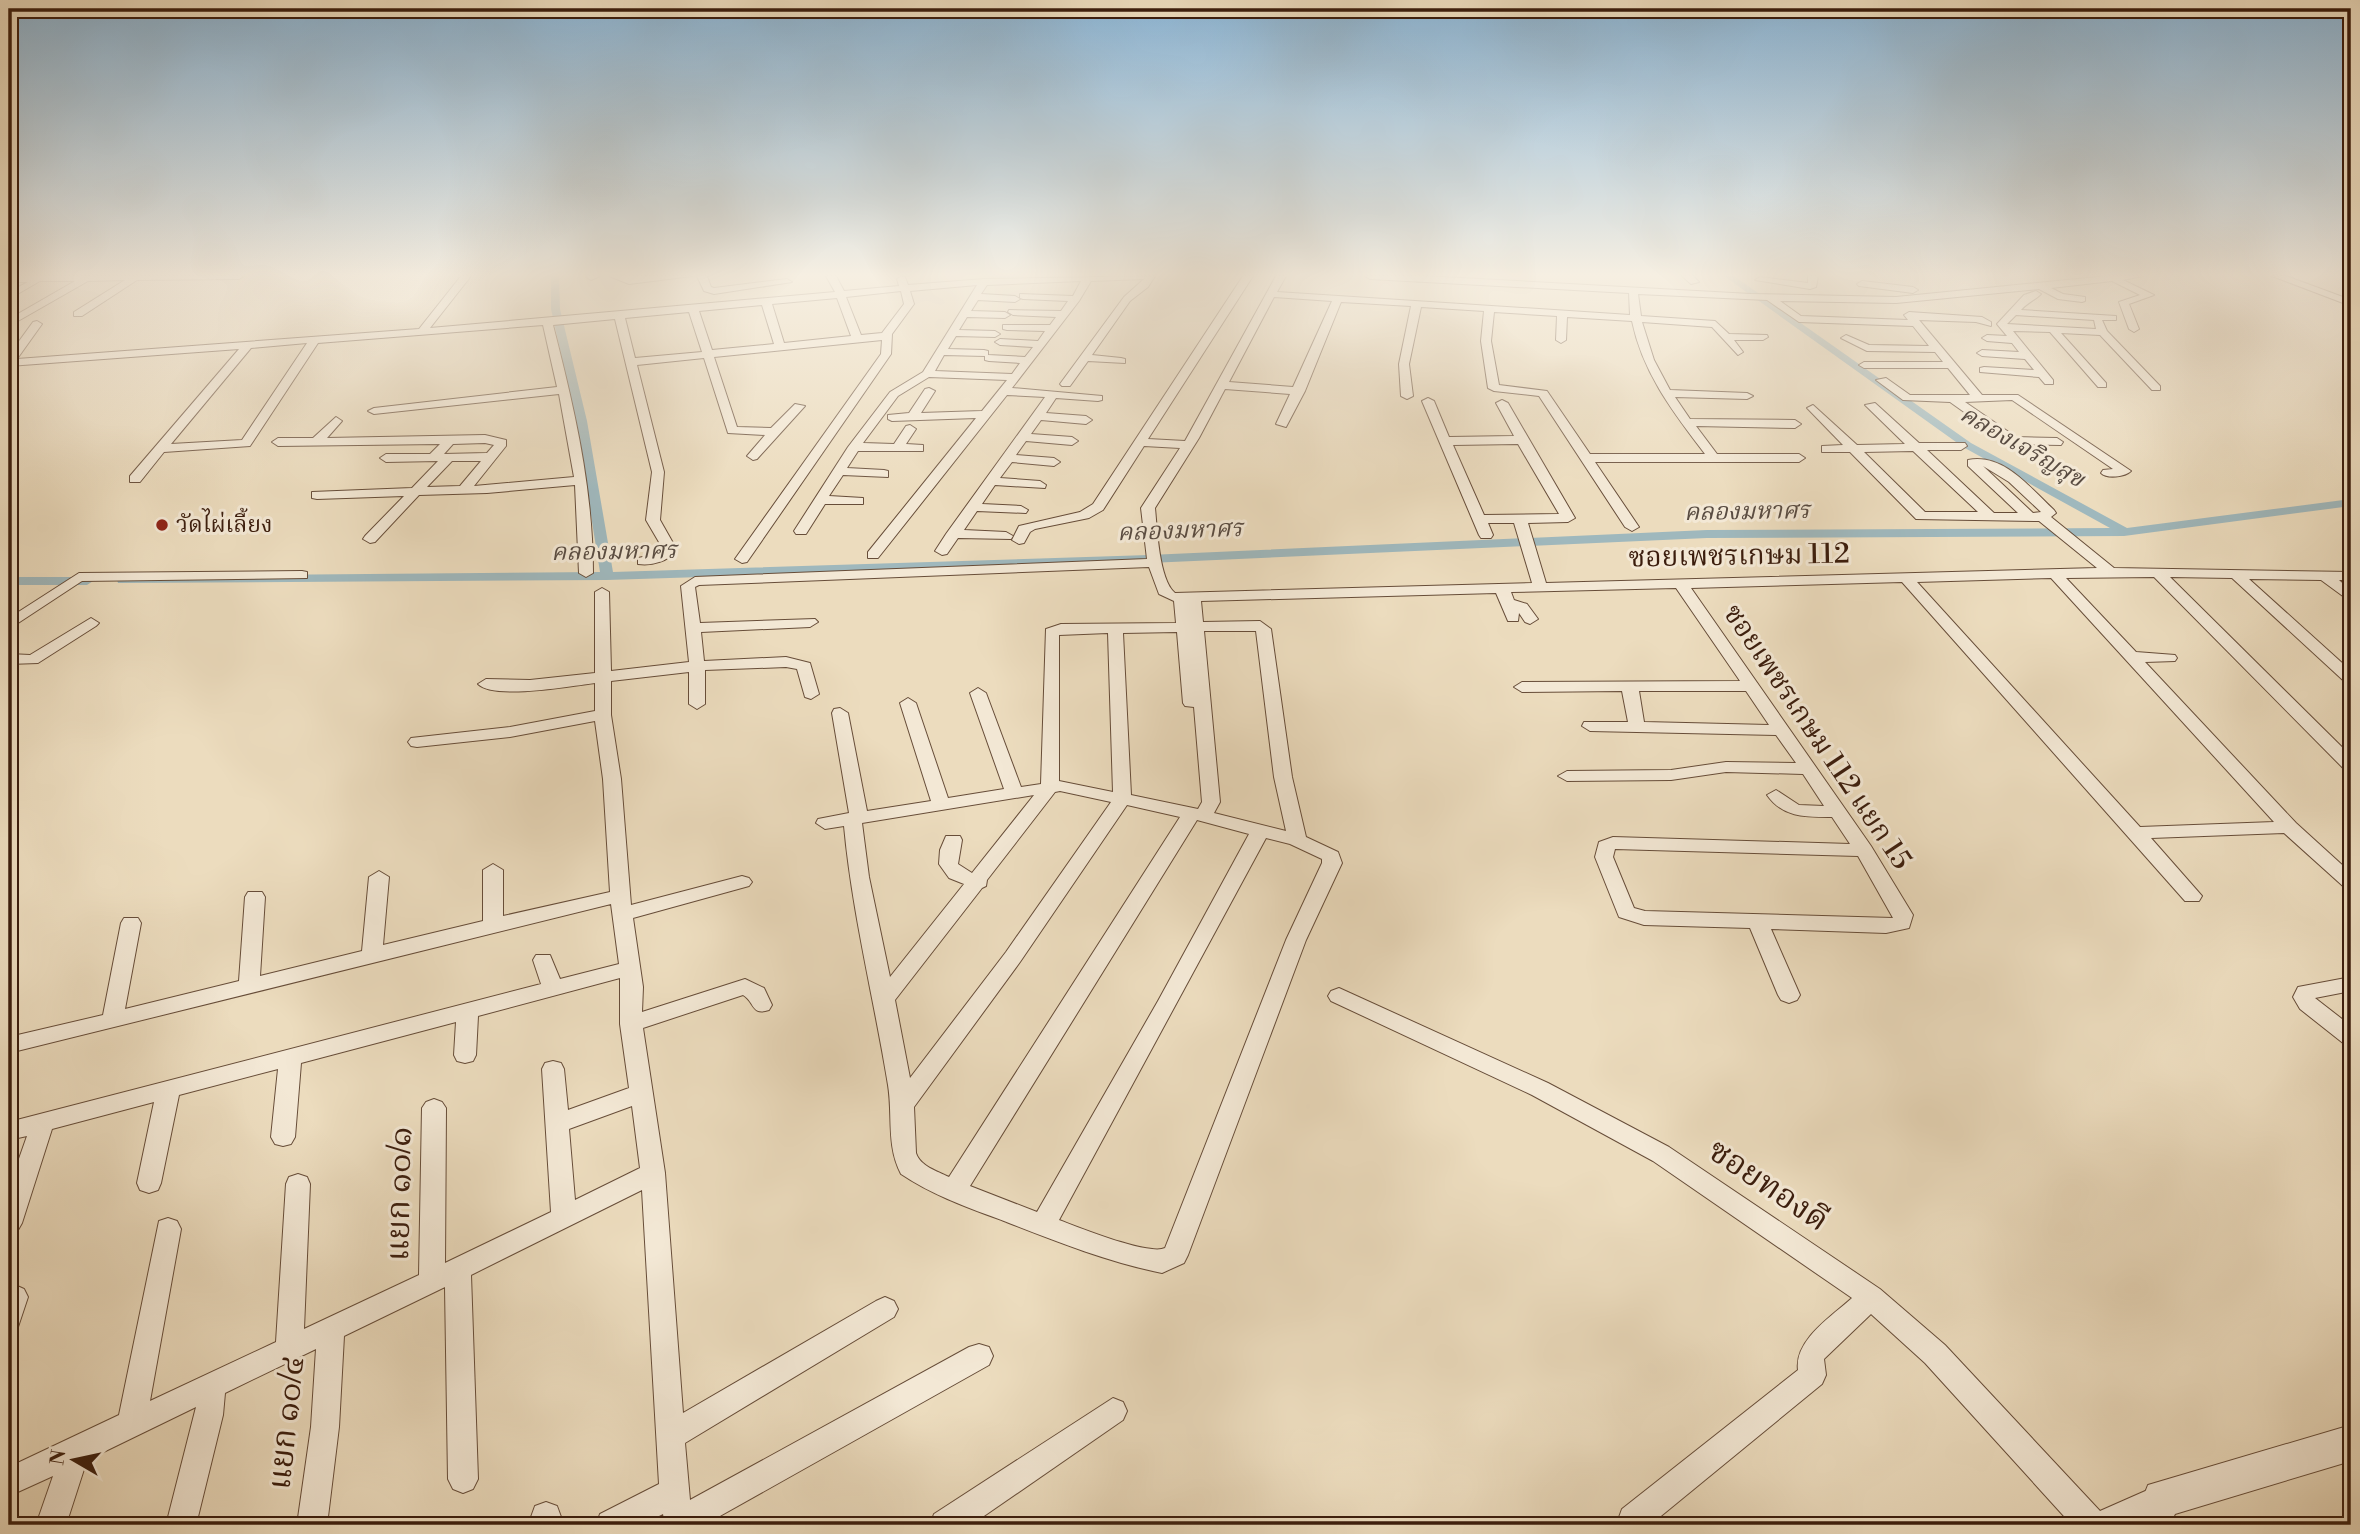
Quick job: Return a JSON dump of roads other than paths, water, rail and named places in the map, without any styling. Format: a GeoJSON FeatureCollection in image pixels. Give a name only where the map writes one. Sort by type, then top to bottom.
{"type":"FeatureCollection","features":[{"type":"Feature","properties":{"kind":"street"},"geometry":{"type":"LineString","coordinates":[[9,363],[20,348]]}},
{"type":"Feature","properties":{"kind":"street"},"geometry":{"type":"LineString","coordinates":[[9,363],[191,348]]}},
{"type":"Feature","properties":{"kind":"street"},"geometry":{"type":"LineString","coordinates":[[135,479],[164,448],[187,414],[245,348]]}},
{"type":"Feature","properties":{"kind":"street"},"geometry":{"type":"LineString","coordinates":[[164,448],[246,443],[310,348]]}},
{"type":"Feature","properties":{"kind":"street"},"geometry":{"type":"LineString","coordinates":[[556,348],[588,524],[586,573]]}},
{"type":"Feature","properties":{"kind":"street"},"geometry":{"type":"LineString","coordinates":[[627,348],[658,472],[653,520],[670,550],[662,556],[643,561]]}},
{"type":"Feature","properties":{"kind":"street"},"geometry":{"type":"LineString","coordinates":[[708,348],[732,430],[774,432]]}},
{"type":"Feature","properties":{"kind":"street"},"geometry":{"type":"LineString","coordinates":[[630,362],[774,348]]}},
{"type":"Feature","properties":{"kind":"street"},"geometry":{"type":"LineString","coordinates":[[742,559],[886,354],[886,348]]}},
{"type":"Feature","properties":{"kind":"street"},"geometry":{"type":"LineString","coordinates":[[801,531],[854,447],[894,394],[927,374],[943,348]]}},
{"type":"Feature","properties":{"kind":"street"},"geometry":{"type":"LineString","coordinates":[[873,555],[1037,348]]}},
{"type":"Feature","properties":{"kind":"street"},"geometry":{"type":"LineString","coordinates":[[1066,384],[1090,348]]}},
{"type":"Feature","properties":{"kind":"street"},"geometry":{"type":"LineString","coordinates":[[953,534],[1012,538],[1031,526],[1091,512],[1201,348]]}},
{"type":"Feature","properties":{"kind":"street"},"geometry":{"type":"LineString","coordinates":[[954,1190],[1200,813],[1210,802],[1187,598],[1167,595],[1153,557],[1148,508],[1188,446],[1242,348]]}},
{"type":"Feature","properties":{"kind":"street"},"geometry":{"type":"LineString","coordinates":[[1282,425],[1317,348]]}},
{"type":"Feature","properties":{"kind":"street"},"geometry":{"type":"LineString","coordinates":[[1407,348],[1404,364],[1407,396]]}},
{"type":"Feature","properties":{"kind":"street"},"geometry":{"type":"LineString","coordinates":[[1487,348],[1493,386],[1543,393],[1632,527]]}},
{"type":"Feature","properties":{"kind":"street"},"geometry":{"type":"LineString","coordinates":[[1641,348],[1663,389],[1713,457]]}},
{"type":"Feature","properties":{"kind":"street"},"geometry":{"type":"LineString","coordinates":[[1735,348],[1738,352]]}},
{"type":"Feature","properties":{"kind":"street"},"geometry":{"type":"LineString","coordinates":[[1878,348],[1936,349],[1979,398]]}},
{"type":"Feature","properties":{"kind":"street"},"geometry":{"type":"LineString","coordinates":[[1984,370],[2046,378],[2021,348]]}},
{"type":"Feature","properties":{"kind":"street"},"geometry":{"type":"LineString","coordinates":[[2069,348],[2102,385]]}},
{"type":"Feature","properties":{"kind":"street"},"geometry":{"type":"LineString","coordinates":[[2118,348],[2156,388]]}},
{"type":"Feature","properties":{"kind":"street"},"geometry":{"type":"LineString","coordinates":[[940,352],[1027,360]]}},
{"type":"Feature","properties":{"kind":"street"},"geometry":{"type":"LineString","coordinates":[[1982,353],[2028,356]]}},
{"type":"Feature","properties":{"kind":"street"},"geometry":{"type":"LineString","coordinates":[[1084,358],[1121,361]]}},
{"type":"Feature","properties":{"kind":"street"},"geometry":{"type":"LineString","coordinates":[[1864,365],[1949,365]]}},
{"type":"Feature","properties":{"kind":"street"},"geometry":{"type":"LineString","coordinates":[[927,374],[1013,377]]}},
{"type":"Feature","properties":{"kind":"street"},"geometry":{"type":"LineString","coordinates":[[1882,380],[1907,398],[2014,397],[2124,471],[2107,473]]}},
{"type":"Feature","properties":{"kind":"street"},"geometry":{"type":"LineString","coordinates":[[1221,385],[1298,391]]}},
{"type":"Feature","properties":{"kind":"street"},"geometry":{"type":"LineString","coordinates":[[1663,389],[1730,387]]}},
{"type":"Feature","properties":{"kind":"street"},"geometry":{"type":"LineString","coordinates":[[1663,389],[1747,396]]}},
{"type":"Feature","properties":{"kind":"street"},"geometry":{"type":"LineString","coordinates":[[374,411],[565,390]]}},
{"type":"Feature","properties":{"kind":"street"},"geometry":{"type":"LineString","coordinates":[[914,415],[929,391]]}},
{"type":"Feature","properties":{"kind":"street"},"geometry":{"type":"LineString","coordinates":[[1004,391],[1098,398]]}},
{"type":"Feature","properties":{"kind":"street"},"geometry":{"type":"LineString","coordinates":[[942,551],[1053,395]]}},
{"type":"Feature","properties":{"kind":"street"},"geometry":{"type":"LineString","coordinates":[[1953,399],[2012,441],[2057,442]]}},
{"type":"Feature","properties":{"kind":"street"},"geometry":{"type":"LineString","coordinates":[[1428,401],[1486,535]]}},
{"type":"Feature","properties":{"kind":"street"},"geometry":{"type":"LineString","coordinates":[[1480,519],[1520,519],[1571,524],[1502,402]]}},
{"type":"Feature","properties":{"kind":"street"},"geometry":{"type":"LineString","coordinates":[[753,456],[799,405]]}},
{"type":"Feature","properties":{"kind":"street"},"geometry":{"type":"LineString","coordinates":[[1871,405],[1992,517]]}},
{"type":"Feature","properties":{"kind":"street"},"geometry":{"type":"LineString","coordinates":[[393,431],[407,408]]}},
{"type":"Feature","properties":{"kind":"street"},"geometry":{"type":"LineString","coordinates":[[1812,408],[1921,516],[2040,518],[2049,513],[2001,470],[1983,463],[1972,463],[2040,518],[2078,545],[2110,572]]}},
{"type":"Feature","properties":{"kind":"street"},"geometry":{"type":"LineString","coordinates":[[892,416],[986,414]]}},
{"type":"Feature","properties":{"kind":"street"},"geometry":{"type":"LineString","coordinates":[[1038,416],[1086,419]]}},
{"type":"Feature","properties":{"kind":"street"},"geometry":{"type":"LineString","coordinates":[[316,442],[336,421]]}},
{"type":"Feature","properties":{"kind":"street"},"geometry":{"type":"LineString","coordinates":[[1686,422],[1795,424]]}},
{"type":"Feature","properties":{"kind":"street"},"geometry":{"type":"LineString","coordinates":[[898,447],[910,429]]}},
{"type":"Feature","properties":{"kind":"street"},"geometry":{"type":"LineString","coordinates":[[278,442],[316,442],[393,431],[450,440],[485,439],[502,443],[464,489]]}},
{"type":"Feature","properties":{"kind":"street"},"geometry":{"type":"LineString","coordinates":[[1023,437],[1072,441]]}},
{"type":"Feature","properties":{"kind":"street"},"geometry":{"type":"LineString","coordinates":[[434,457],[450,440]]}},
{"type":"Feature","properties":{"kind":"street"},"geometry":{"type":"LineString","coordinates":[[1445,441],[1522,440]]}},
{"type":"Feature","properties":{"kind":"street"},"geometry":{"type":"LineString","coordinates":[[1140,442],[1188,446]]}},
{"type":"Feature","properties":{"kind":"street"},"geometry":{"type":"LineString","coordinates":[[1826,449],[1961,446]]}},
{"type":"Feature","properties":{"kind":"street"},"geometry":{"type":"LineString","coordinates":[[854,447],[919,448]]}},
{"type":"Feature","properties":{"kind":"street"},"geometry":{"type":"LineString","coordinates":[[370,539],[449,457]]}},
{"type":"Feature","properties":{"kind":"street"},"geometry":{"type":"LineString","coordinates":[[386,458],[489,457]]}},
{"type":"Feature","properties":{"kind":"street"},"geometry":{"type":"LineString","coordinates":[[1007,458],[1054,462]]}},
{"type":"Feature","properties":{"kind":"street"},"geometry":{"type":"LineString","coordinates":[[1586,458],[1799,458]]}},
{"type":"Feature","properties":{"kind":"street"},"geometry":{"type":"LineString","coordinates":[[839,471],[884,474]]}},
{"type":"Feature","properties":{"kind":"street"},"geometry":{"type":"LineString","coordinates":[[317,495],[548,485],[582,480]]}},
{"type":"Feature","properties":{"kind":"street"},"geometry":{"type":"LineString","coordinates":[[990,481],[1040,485]]}},
{"type":"Feature","properties":{"kind":"street"},"geometry":{"type":"LineString","coordinates":[[820,500],[858,501]]}},
{"type":"Feature","properties":{"kind":"street"},"geometry":{"type":"LineString","coordinates":[[972,507],[1021,510]]}},
{"type":"Feature","properties":{"kind":"street"},"geometry":{"type":"LineString","coordinates":[[1520,519],[1540,587]]}},
{"type":"Feature","properties":{"kind":"street"},"geometry":{"type":"LineString","coordinates":[[697,704],[697,666],[688,586],[704,578],[1153,557]]}},
{"type":"Feature","properties":{"kind":"street"},"geometry":{"type":"LineString","coordinates":[[2157,572],[2351,766]]}},
{"type":"Feature","properties":{"kind":"street"},"geometry":{"type":"LineString","coordinates":[[2054,573],[2289,827],[2351,883]]}},
{"type":"Feature","properties":{"kind":"street","name":"ซอยเพชรเกษม 112"},"geometry":{"type":"LineString","coordinates":[[1187,598],[1504,596],[1540,587],[2054,573],[2351,576]]}},
{"type":"Feature","properties":{"kind":"street"},"geometry":{"type":"LineString","coordinates":[[2236,573],[2351,679]]}},
{"type":"Feature","properties":{"kind":"street"},"geometry":{"type":"LineString","coordinates":[[9,625],[74,582],[302,575]]}},
{"type":"Feature","properties":{"kind":"street"},"geometry":{"type":"LineString","coordinates":[[2324,575],[2351,598]]}},
{"type":"Feature","properties":{"kind":"street"},"geometry":{"type":"LineString","coordinates":[[1906,578],[2192,896]]}},
{"type":"Feature","properties":{"kind":"street","name":"ซอยเพชรเกษม 112 แยก 15"},"geometry":{"type":"LineString","coordinates":[[1681,584],[1864,850],[1903,915],[1902,923],[1886,926],[1758,923]]}},
{"type":"Feature","properties":{"kind":"street"},"geometry":{"type":"LineString","coordinates":[[602,592],[606,678],[603,715],[612,779],[628,969],[632,987],[631,1024],[653,1173],[674,1492],[680,1524],[979,1356]]}},
{"type":"Feature","properties":{"kind":"street"},"geometry":{"type":"LineString","coordinates":[[1504,596],[1513,618]]}},
{"type":"Feature","properties":{"kind":"street"},"geometry":{"type":"LineString","coordinates":[[1504,596],[1522,607],[1530,619]]}},
{"type":"Feature","properties":{"kind":"street"},"geometry":{"type":"LineString","coordinates":[[9,659],[32,660],[41,656],[91,622]]}},
{"type":"Feature","properties":{"kind":"street"},"geometry":{"type":"LineString","coordinates":[[693,628],[810,622]]}},
{"type":"Feature","properties":{"kind":"street"},"geometry":{"type":"LineString","coordinates":[[885,999],[979,882],[1050,787],[1051,632],[1061,629],[1253,625],[1263,629],[1283,777],[1297,840]]}},
{"type":"Feature","properties":{"kind":"street"},"geometry":{"type":"LineString","coordinates":[[902,1105],[1020,948],[1122,799],[1115,628]]}},
{"type":"Feature","properties":{"kind":"street"},"geometry":{"type":"LineString","coordinates":[[2132,657],[2169,658]]}},
{"type":"Feature","properties":{"kind":"street"},"geometry":{"type":"LineString","coordinates":[[486,684],[530,685],[697,666],[798,662],[804,666],[811,694]]}},
{"type":"Feature","properties":{"kind":"street"},"geometry":{"type":"LineString","coordinates":[[1522,687],[1750,686]]}},
{"type":"Feature","properties":{"kind":"street"},"geometry":{"type":"LineString","coordinates":[[1630,688],[1637,727]]}},
{"type":"Feature","properties":{"kind":"street"},"geometry":{"type":"LineString","coordinates":[[978,692],[1014,792]]}},
{"type":"Feature","properties":{"kind":"street"},"geometry":{"type":"LineString","coordinates":[[908,703],[941,804]]}},
{"type":"Feature","properties":{"kind":"street"},"geometry":{"type":"LineString","coordinates":[[824,823],[856,817],[1014,792],[1050,787],[1072,788],[1200,813],[1297,840],[1331,856],[1332,863],[1296,940],[1175,1255],[1163,1262],[1150,1262],[954,1190],[916,1174],[908,1164],[900,1130],[902,1105],[885,999],[871,941],[856,817],[839,713]]}},
{"type":"Feature","properties":{"kind":"street"},"geometry":{"type":"LineString","coordinates":[[416,742],[542,727],[568,719],[603,715]]}},
{"type":"Feature","properties":{"kind":"street"},"geometry":{"type":"LineString","coordinates":[[1590,726],[1782,730]]}},
{"type":"Feature","properties":{"kind":"street"},"geometry":{"type":"LineString","coordinates":[[1567,776],[1671,775],[1726,767],[1808,769]]}},
{"type":"Feature","properties":{"kind":"street"},"geometry":{"type":"LineString","coordinates":[[1776,795],[1780,803],[1789,809],[1835,811]]}},
{"type":"Feature","properties":{"kind":"street"},"geometry":{"type":"LineString","coordinates":[[2135,833],[2289,827]]}},
{"type":"Feature","properties":{"kind":"street"},"geometry":{"type":"LineString","coordinates":[[1044,1223],[1170,1001],[1260,831]]}},
{"type":"Feature","properties":{"kind":"street"},"geometry":{"type":"LineString","coordinates":[[953,840],[947,854],[950,869],[957,875],[979,882]]}},
{"type":"Feature","properties":{"kind":"street"},"geometry":{"type":"LineString","coordinates":[[1789,995],[1758,923],[1644,918],[1626,912],[1604,857],[1606,846],[1664,844],[1864,850]]}},
{"type":"Feature","properties":{"kind":"street"},"geometry":{"type":"LineString","coordinates":[[493,870],[493,924]]}},
{"type":"Feature","properties":{"kind":"street"},"geometry":{"type":"LineString","coordinates":[[372,953],[379,877]]}},
{"type":"Feature","properties":{"kind":"street"},"geometry":{"type":"LineString","coordinates":[[9,1045],[493,924],[622,905],[742,882]]}},
{"type":"Feature","properties":{"kind":"street"},"geometry":{"type":"LineString","coordinates":[[249,986],[255,897]]}},
{"type":"Feature","properties":{"kind":"street"},"geometry":{"type":"LineString","coordinates":[[112,1021],[131,923]]}},
{"type":"Feature","properties":{"kind":"street"},"geometry":{"type":"LineString","coordinates":[[543,960],[552,987]]}},
{"type":"Feature","properties":{"kind":"street"},"geometry":{"type":"LineString","coordinates":[[9,1131],[290,1060],[552,987],[628,969]]}},
{"type":"Feature","properties":{"kind":"street"},"geometry":{"type":"LineString","coordinates":[[2351,984],[2306,992],[2304,997],[2308,1004],[2351,1037]]}},
{"type":"Feature","properties":{"kind":"street"},"geometry":{"type":"LineString","coordinates":[[631,1024],[745,987],[756,993],[761,1006]]}},
{"type":"Feature","properties":{"kind":"street","name":"ซอยทองดี"},"geometry":{"type":"LineString","coordinates":[[1339,996],[1540,1089],[1661,1154],[1871,1297],[1935,1354],[2092,1525]]}},
{"type":"Feature","properties":{"kind":"street"},"geometry":{"type":"LineString","coordinates":[[465,1055],[467,1010]]}},
{"type":"Feature","properties":{"kind":"street"},"geometry":{"type":"LineString","coordinates":[[283,1137],[290,1060]]}},
{"type":"Feature","properties":{"kind":"street"},"geometry":{"type":"LineString","coordinates":[[553,1069],[565,1217]]}},
{"type":"Feature","properties":{"kind":"street"},"geometry":{"type":"LineString","coordinates":[[149,1183],[168,1091]]}},
{"type":"Feature","properties":{"kind":"street"},"geometry":{"type":"LineString","coordinates":[[556,1124],[641,1093]]}},
{"type":"Feature","properties":{"kind":"street","name":"แยก ๑๐/๑"},"geometry":{"type":"LineString","coordinates":[[432,1281],[435,1108]]}},
{"type":"Feature","properties":{"kind":"street"},"geometry":{"type":"LineString","coordinates":[[9,1223],[43,1122]]}},
{"type":"Feature","properties":{"kind":"street"},"geometry":{"type":"LineString","coordinates":[[9,1482],[75,1453],[132,1423],[458,1269],[653,1173]]}},
{"type":"Feature","properties":{"kind":"street"},"geometry":{"type":"LineString","coordinates":[[289,1350],[298,1184]]}},
{"type":"Feature","properties":{"kind":"street"},"geometry":{"type":"LineString","coordinates":[[132,1423],[168,1229]]}},
{"type":"Feature","properties":{"kind":"street"},"geometry":{"type":"LineString","coordinates":[[458,1269],[463,1479]]}},
{"type":"Feature","properties":{"kind":"street"},"geometry":{"type":"LineString","coordinates":[[1633,1520],[1812,1375],[1810,1361],[1814,1352],[1871,1297]]}},
{"type":"Feature","properties":{"kind":"street"},"geometry":{"type":"LineString","coordinates":[[670,1436],[885,1309]]}},
{"type":"Feature","properties":{"kind":"street","name":"แยก ๑๐/๔"},"geometry":{"type":"LineString","coordinates":[[312,1525],[324,1427],[331,1328]]}},
{"type":"Feature","properties":{"kind":"street"},"geometry":{"type":"LineString","coordinates":[[181,1525],[209,1415],[212,1386]]}},
{"type":"Feature","properties":{"kind":"street"},"geometry":{"type":"LineString","coordinates":[[944,1525],[1113,1411]]}},
{"type":"Feature","properties":{"kind":"street"},"geometry":{"type":"LineString","coordinates":[[2104,1525],[2157,1512],[2351,1443]]}},
{"type":"Feature","properties":{"kind":"street"},"geometry":{"type":"LineString","coordinates":[[51,1525],[75,1453]]}},
{"type":"Feature","properties":{"kind":"street"},"geometry":{"type":"LineString","coordinates":[[611,1525],[674,1492]]}},
{"type":"Feature","properties":{"kind":"waterway"},"geometry":{"type":"LineString","coordinates":[[565,348],[581,421],[607,576]]}},
{"type":"Feature","properties":{"kind":"waterway","name":"คลองเจริญสุข"},"geometry":{"type":"LineString","coordinates":[[1829,348],[1967,445],[2122,530]]}},
{"type":"Feature","properties":{"kind":"waterway","name":"คลองมหาศร"},"geometry":{"type":"LineString","coordinates":[[607,576],[1149,559],[1707,534],[2124,532],[2351,503]]}},
{"type":"Feature","properties":{"kind":"waterway","name":"คลองมหาศร"},"geometry":{"type":"LineString","coordinates":[[123,580],[607,576]]}},
{"type":"Feature","properties":{"kind":"waterway","name":"คลองมหาศร"},"geometry":{"type":"LineString","coordinates":[[9,581],[87,581]]}},
{"type":"Feature","properties":{"kind":"place","name":"วัดไผ่เลี้ยง"},"geometry":{"type":"Point","coordinates":[162,525]}}]}
